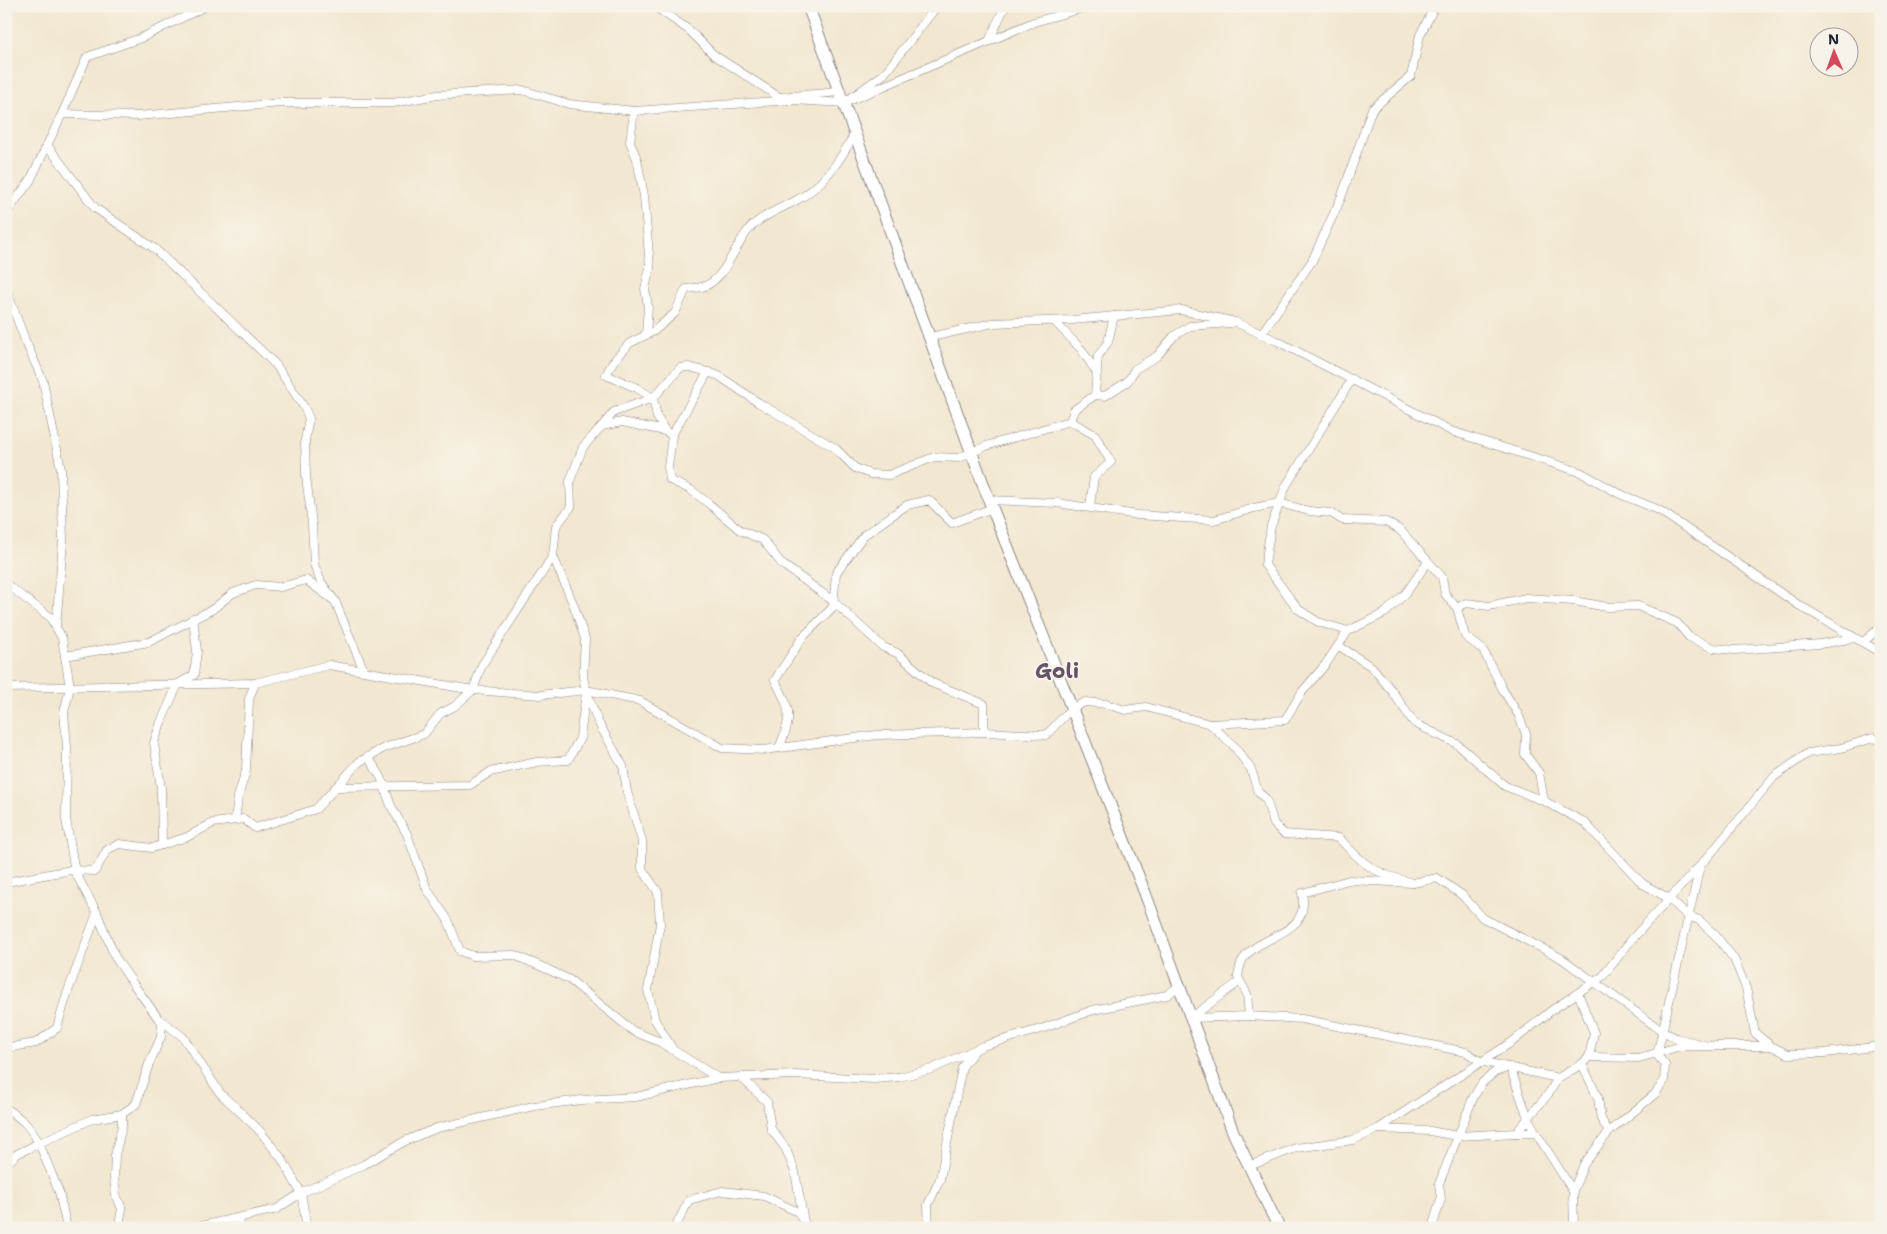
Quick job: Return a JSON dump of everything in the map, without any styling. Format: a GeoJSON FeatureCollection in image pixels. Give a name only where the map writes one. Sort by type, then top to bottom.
{"type":"FeatureCollection","features":[{"type":"Feature","properties":{"kind":"main road"},"geometry":{"type":"LineString","coordinates":[[808,6],[991,504],[1145,893],[1233,1132],[1279,1228]]}},
{"type":"Feature","properties":{"kind":"street"},"geometry":{"type":"LineString","coordinates":[[6,213],[30,181],[87,57],[141,38],[206,6]]}},
{"type":"Feature","properties":{"kind":"street"},"geometry":{"type":"LineString","coordinates":[[654,6],[689,30],[714,55],[779,97],[842,98],[884,74],[938,6]]}},
{"type":"Feature","properties":{"kind":"street"},"geometry":{"type":"LineString","coordinates":[[989,41],[1005,6]]}},
{"type":"Feature","properties":{"kind":"street"},"geometry":{"type":"LineString","coordinates":[[62,114],[138,116],[281,103],[393,103],[437,95],[522,90],[569,104],[634,111],[842,98],[1034,22],[1090,6]]}},
{"type":"Feature","properties":{"kind":"street"},"geometry":{"type":"LineString","coordinates":[[1261,334],[1312,261],[1341,198],[1372,109],[1411,76],[1420,35],[1435,6]]}},
{"type":"Feature","properties":{"kind":"street"},"geometry":{"type":"LineString","coordinates":[[634,111],[630,142],[637,159],[644,196],[650,267],[645,289],[648,306],[646,335]]}},
{"type":"Feature","properties":{"kind":"street"},"geometry":{"type":"LineString","coordinates":[[665,431],[657,417],[653,398],[637,388],[606,375],[613,362],[630,343],[654,331],[675,313],[686,289],[706,286],[722,271],[750,228],[768,214],[797,201],[818,185],[841,159],[855,133]]}},
{"type":"Feature","properties":{"kind":"street"},"geometry":{"type":"LineString","coordinates":[[47,145],[96,208],[155,249],[276,365],[304,407],[309,418],[305,440],[306,476],[314,564],[321,582],[335,601],[364,671]]}},
{"type":"Feature","properties":{"kind":"street"},"geometry":{"type":"LineString","coordinates":[[6,289],[43,381],[61,469],[63,541],[56,628]]}},
{"type":"Feature","properties":{"kind":"street"},"geometry":{"type":"LineString","coordinates":[[930,336],[993,323],[1054,321],[1181,310],[1235,322],[1352,379],[1450,431],[1580,472],[1620,494],[1659,510],[1797,604],[1881,653]]}},
{"type":"Feature","properties":{"kind":"street"},"geometry":{"type":"LineString","coordinates":[[1095,395],[1098,356],[1108,342],[1114,316]]}},
{"type":"Feature","properties":{"kind":"street"},"geometry":{"type":"LineString","coordinates":[[1054,321],[1080,349],[1096,372]]}},
{"type":"Feature","properties":{"kind":"street"},"geometry":{"type":"LineString","coordinates":[[1070,421],[1074,410],[1095,395],[1105,396],[1128,381],[1135,369],[1157,356],[1174,336],[1190,326],[1214,326],[1235,322]]}},
{"type":"Feature","properties":{"kind":"street"},"geometry":{"type":"LineString","coordinates":[[6,882],[71,870],[75,872],[95,870],[107,850],[119,844],[152,848],[187,836],[213,823],[244,819],[255,828],[316,810],[339,787],[359,762],[384,748],[424,734],[440,714],[455,706],[473,690],[487,658],[553,556],[556,526],[570,507],[570,481],[583,447],[614,412],[653,398],[680,368],[689,367],[719,376],[759,403],[834,448],[855,468],[870,474],[888,475],[934,457],[959,458],[1043,428],[1070,421],[1095,435],[1111,462],[1094,477],[1090,506]]}},
{"type":"Feature","properties":{"kind":"street"},"geometry":{"type":"LineString","coordinates":[[708,372],[672,435],[668,467],[670,480],[696,494],[740,530],[763,540],[782,564],[834,601],[883,647],[897,652],[932,683],[984,704],[984,732]]}},
{"type":"Feature","properties":{"kind":"street"},"geometry":{"type":"LineString","coordinates":[[1348,631],[1318,622],[1298,609],[1265,565],[1272,526],[1286,486],[1352,379]]}},
{"type":"Feature","properties":{"kind":"street"},"geometry":{"type":"LineString","coordinates":[[602,426],[622,422],[665,431],[672,435]]}},
{"type":"Feature","properties":{"kind":"street"},"geometry":{"type":"LineString","coordinates":[[779,748],[787,729],[790,708],[775,680],[802,638],[833,607],[836,573],[864,535],[906,505],[929,500],[952,523],[991,504],[1090,506],[1138,514],[1214,520],[1254,508],[1279,504],[1309,511],[1331,513],[1342,520],[1386,522],[1400,530],[1427,563],[1442,577],[1446,594],[1457,608],[1465,636],[1483,650],[1502,690],[1518,714],[1526,734],[1525,754],[1539,773],[1544,801]]}},
{"type":"Feature","properties":{"kind":"street"},"geometry":{"type":"LineString","coordinates":[[553,556],[574,606],[585,639],[583,677],[586,690],[598,722],[623,766],[627,792],[642,841],[642,869],[658,892],[660,924],[648,990],[655,1020],[672,1048]]}},
{"type":"Feature","properties":{"kind":"street"},"geometry":{"type":"LineString","coordinates":[[6,688],[255,683],[329,665],[473,690],[540,696],[586,690],[640,701],[722,748],[764,750],[877,735],[984,732],[1046,735],[1071,709],[1085,702],[1106,704],[1125,710],[1146,707],[1210,724],[1285,720],[1302,692],[1339,646],[1348,631],[1385,613],[1406,593],[1427,563]]}},
{"type":"Feature","properties":{"kind":"street"},"geometry":{"type":"LineString","coordinates":[[65,656],[148,642],[213,609],[233,593],[256,585],[281,587],[306,580],[335,601]]}},
{"type":"Feature","properties":{"kind":"street"},"geometry":{"type":"LineString","coordinates":[[6,584],[50,617],[62,638],[70,687],[64,712],[67,747],[66,812],[75,872],[97,914],[115,957],[162,1022],[183,1037],[220,1093],[259,1130],[282,1159],[301,1193],[306,1228]]}},
{"type":"Feature","properties":{"kind":"street"},"geometry":{"type":"LineString","coordinates":[[1457,608],[1466,603],[1490,606],[1526,598],[1574,601],[1607,607],[1638,606],[1678,623],[1689,637],[1713,648],[1735,650],[1820,644],[1856,638]]}},
{"type":"Feature","properties":{"kind":"street"},"geometry":{"type":"LineString","coordinates":[[162,844],[160,788],[154,743],[178,684],[194,675],[197,651],[193,618]]}},
{"type":"Feature","properties":{"kind":"street"},"geometry":{"type":"LineString","coordinates":[[1864,642],[1881,627]]}},
{"type":"Feature","properties":{"kind":"street"},"geometry":{"type":"LineString","coordinates":[[1339,646],[1372,667],[1392,691],[1414,723],[1457,744],[1504,786],[1544,801],[1584,822],[1642,884],[1668,898],[1688,916],[1699,920],[1716,936],[1734,959],[1746,988],[1755,1032],[1770,1046],[1788,1054],[1825,1053],[1881,1046]]}},
{"type":"Feature","properties":{"kind":"street"},"geometry":{"type":"LineString","coordinates":[[235,820],[238,797],[246,771],[249,699],[255,683]]}},
{"type":"Feature","properties":{"kind":"street"},"geometry":{"type":"LineString","coordinates":[[339,787],[470,785],[490,772],[537,762],[568,760],[580,738],[586,690]]}},
{"type":"Feature","properties":{"kind":"street"},"geometry":{"type":"LineString","coordinates":[[1210,724],[1233,746],[1251,769],[1258,792],[1266,799],[1274,824],[1284,834],[1339,838],[1361,862],[1385,876],[1413,883]]}},
{"type":"Feature","properties":{"kind":"street"},"geometry":{"type":"LineString","coordinates":[[1249,1166],[1296,1148],[1353,1140],[1378,1129],[1512,1042],[1603,976],[1668,898],[1700,865],[1774,777],[1808,753],[1841,748],[1873,738],[1881,741]]}},
{"type":"Feature","properties":{"kind":"street"},"geometry":{"type":"LineString","coordinates":[[368,757],[381,777],[391,806],[406,834],[426,890],[448,920],[460,951],[473,956],[514,955],[570,980],[632,1031],[672,1048],[718,1078]]}},
{"type":"Feature","properties":{"kind":"street"},"geometry":{"type":"LineString","coordinates":[[1657,1055],[1700,865]]}},
{"type":"Feature","properties":{"kind":"street"},"geometry":{"type":"LineString","coordinates":[[1249,1016],[1247,994],[1238,977],[1243,958],[1262,943],[1293,927],[1304,904],[1302,893],[1349,880],[1413,883],[1437,878],[1462,894],[1483,918],[1542,946],[1662,1031],[1676,1038],[1704,1045]]}},
{"type":"Feature","properties":{"kind":"street"},"geometry":{"type":"LineString","coordinates":[[6,1048],[36,1043],[57,1028],[67,994],[97,914]]}},
{"type":"Feature","properties":{"kind":"street"},"geometry":{"type":"LineString","coordinates":[[1191,1018],[1240,981]]}},
{"type":"Feature","properties":{"kind":"street"},"geometry":{"type":"LineString","coordinates":[[192,1228],[277,1209],[301,1193],[363,1165],[405,1140],[437,1128],[534,1106],[582,1100],[636,1097],[718,1078],[795,1075],[874,1079],[899,1077],[932,1069],[975,1050],[1093,1010],[1167,995],[1180,986]]}},
{"type":"Feature","properties":{"kind":"street"},"geometry":{"type":"LineString","coordinates":[[1516,1133],[1549,1093],[1558,1078],[1582,1064],[1589,1057],[1594,1033],[1578,993]]}},
{"type":"Feature","properties":{"kind":"street"},"geometry":{"type":"LineString","coordinates":[[1191,1018],[1249,1016],[1302,1018],[1397,1036],[1466,1052],[1480,1061],[1558,1078]]}},
{"type":"Feature","properties":{"kind":"street"},"geometry":{"type":"LineString","coordinates":[[6,1164],[17,1154],[39,1142],[92,1119],[122,1114],[136,1104],[149,1064],[161,1037],[162,1022]]}},
{"type":"Feature","properties":{"kind":"street"},"geometry":{"type":"LineString","coordinates":[[1589,1057],[1639,1058],[1657,1055],[1681,1046],[1770,1046]]}},
{"type":"Feature","properties":{"kind":"street"},"geometry":{"type":"LineString","coordinates":[[929,1228],[928,1205],[940,1179],[962,1067],[975,1050]]}},
{"type":"Feature","properties":{"kind":"street"},"geometry":{"type":"LineString","coordinates":[[1574,1228],[1573,1190],[1584,1164],[1609,1132],[1655,1094],[1664,1081],[1665,1065],[1657,1055]]}},
{"type":"Feature","properties":{"kind":"street"},"geometry":{"type":"LineString","coordinates":[[1582,1064],[1598,1098],[1601,1119],[1609,1132]]}},
{"type":"Feature","properties":{"kind":"street"},"geometry":{"type":"LineString","coordinates":[[1510,1068],[1528,1118],[1573,1190]]}},
{"type":"Feature","properties":{"kind":"street"},"geometry":{"type":"LineString","coordinates":[[1432,1228],[1441,1199],[1439,1184],[1473,1098],[1482,1083],[1495,1072],[1510,1068]]}},
{"type":"Feature","properties":{"kind":"street"},"geometry":{"type":"LineString","coordinates":[[741,1077],[767,1102],[771,1129],[786,1149],[795,1172],[806,1225]]}},
{"type":"Feature","properties":{"kind":"street"},"geometry":{"type":"LineString","coordinates":[[6,1108],[15,1112],[28,1124],[39,1142],[59,1192],[67,1228]]}},
{"type":"Feature","properties":{"kind":"street"},"geometry":{"type":"LineString","coordinates":[[122,1114],[122,1126],[115,1155],[114,1178],[116,1195],[122,1210],[120,1219],[122,1228]]}},
{"type":"Feature","properties":{"kind":"street"},"geometry":{"type":"LineString","coordinates":[[1378,1129],[1430,1131],[1457,1136],[1536,1133]]}},
{"type":"Feature","properties":{"kind":"street"},"geometry":{"type":"LineString","coordinates":[[675,1228],[689,1200],[722,1191],[764,1196],[798,1212],[806,1225]]}},
{"type":"Feature","properties":{"kind":"street"},"geometry":{"type":"LineString","coordinates":[[236,1228],[242,1218]]}},
{"type":"Feature","properties":{"kind":"district","name":"Goli"},"geometry":{"type":"Point","coordinates":[1057,671]}}]}
